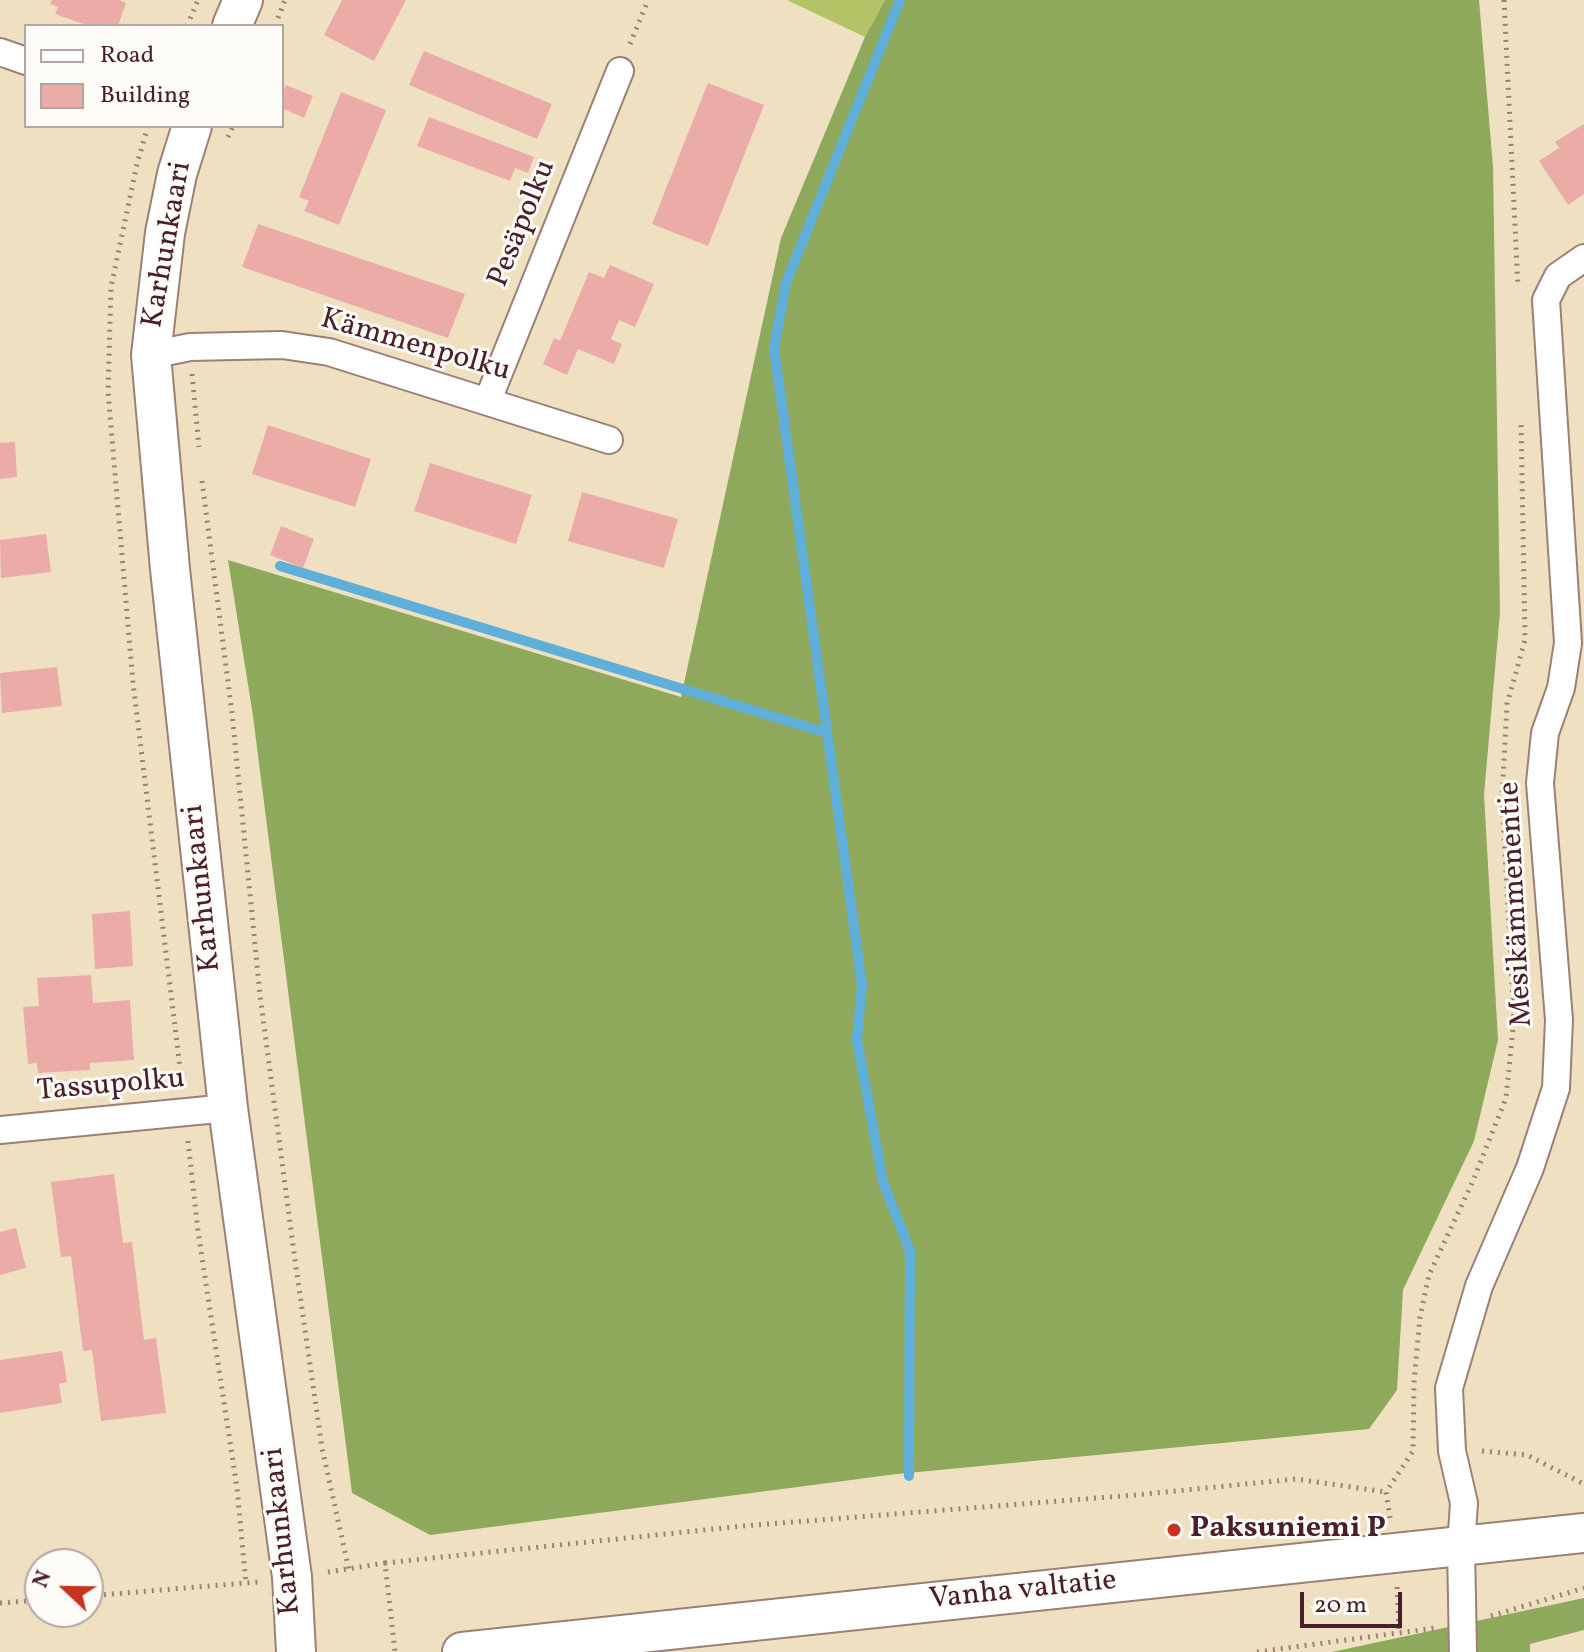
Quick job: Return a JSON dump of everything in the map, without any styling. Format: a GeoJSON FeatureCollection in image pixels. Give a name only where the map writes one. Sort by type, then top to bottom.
{"type":"FeatureCollection","features":[{"type":"Feature","properties":{"kind":"street"},"geometry":{"type":"LineString","coordinates":[[233,24],[243,0]]}},
{"type":"Feature","properties":{"kind":"street"},"geometry":{"type":"LineString","coordinates":[[0,52],[24,60]]}},
{"type":"Feature","properties":{"kind":"street","name":"Pesäpolku"},"geometry":{"type":"LineString","coordinates":[[488,400],[620,71]]}},
{"type":"Feature","properties":{"kind":"street","name":"Karhunkaari"},"geometry":{"type":"LineString","coordinates":[[191,128],[177,174],[165,233],[151,355],[170,569],[228,1108],[292,1577],[296,1652]]}},
{"type":"Feature","properties":{"kind":"street","name":"Mesikämmenentie"},"geometry":{"type":"LineString","coordinates":[[1463,1652],[1461,1547],[1464,1503],[1452,1451],[1449,1388],[1479,1286],[1530,1168],[1556,1088],[1559,1020],[1540,783],[1545,733],[1573,688],[1546,300],[1558,276],[1584,258]]}},
{"type":"Feature","properties":{"kind":"street","name":"Kämmenpolku"},"geometry":{"type":"LineString","coordinates":[[151,355],[190,347],[282,345],[329,352],[609,440]]}},
{"type":"Feature","properties":{"kind":"street","name":"Tassupolku"},"geometry":{"type":"LineString","coordinates":[[0,1130],[228,1108]]}},
{"type":"Feature","properties":{"kind":"street","name":"Vanha valtatie"},"geometry":{"type":"LineString","coordinates":[[462,1652],[1584,1533]]}},
{"type":"Feature","properties":{"kind":"path"},"geometry":{"type":"LineString","coordinates":[[188,24],[198,0]]}},
{"type":"Feature","properties":{"kind":"path"},"geometry":{"type":"LineString","coordinates":[[620,71],[648,0]]}},
{"type":"Feature","properties":{"kind":"path"},"geometry":{"type":"LineString","coordinates":[[1504,0],[1518,291]]}},
{"type":"Feature","properties":{"kind":"path"},"geometry":{"type":"LineString","coordinates":[[227,141],[232,128]]}},
{"type":"Feature","properties":{"kind":"path"},"geometry":{"type":"LineString","coordinates":[[190,347],[199,452]]}},
{"type":"Feature","properties":{"kind":"path"},"geometry":{"type":"LineString","coordinates":[[1399,1631],[1395,1552],[1386,1492],[1413,1451],[1414,1382],[1429,1275],[1473,1181],[1506,1098],[1514,1019],[1502,798],[1507,704],[1525,640],[1521,418]]}},
{"type":"Feature","properties":{"kind":"path"},"geometry":{"type":"LineString","coordinates":[[200,467],[232,713],[260,995],[294,1253],[322,1448],[349,1570]]}},
{"type":"Feature","properties":{"kind":"path"},"geometry":{"type":"LineString","coordinates":[[1413,1451],[1527,1455],[1584,1484]]}},
{"type":"Feature","properties":{"kind":"path"},"geometry":{"type":"LineString","coordinates":[[104,1595],[246,1584],[385,1563],[743,1526],[1296,1479],[1386,1492]]}},
{"type":"Feature","properties":{"kind":"path"},"geometry":{"type":"LineString","coordinates":[[385,1563],[395,1652]]}},
{"type":"Feature","properties":{"kind":"path"},"geometry":{"type":"LineString","coordinates":[[1257,1652],[1461,1625],[1584,1588]]}},
{"type":"Feature","properties":{"kind":"path"},"geometry":{"type":"LineString","coordinates":[[0,1603],[24,1601]]}},
{"type":"Feature","properties":{"kind":"green space"},"geometry":{"type":"Polygon","coordinates":[[[787,0],[885,0],[865,37],[787,0]]]}},
{"type":"Feature","properties":{"kind":"green space"},"geometry":{"type":"Polygon","coordinates":[[[885,0],[1479,0],[1493,167],[1500,612],[1484,795],[1498,1040],[1474,1141],[1403,1290],[1397,1390],[1369,1429],[897,1474],[430,1535],[352,1493],[253,716],[228,560],[681,697],[781,238],[865,37],[885,0]]]}},
{"type":"Feature","properties":{"kind":"green space"},"geometry":{"type":"Polygon","coordinates":[[[1584,1598],[1584,1630],[1530,1644],[1530,1652],[1332,1652],[1584,1598]]]}},
{"type":"Feature","properties":{"kind":"building"},"geometry":{"type":"Polygon","coordinates":[[[52,0],[119,0],[126,3],[119,24],[83,24],[55,14],[58,7],[50,4],[52,0]]]}},
{"type":"Feature","properties":{"kind":"building"},"geometry":{"type":"Polygon","coordinates":[[[342,0],[406,0],[374,61],[324,35],[342,0]]]}},
{"type":"Feature","properties":{"kind":"building"},"geometry":{"type":"Polygon","coordinates":[[[424,51],[552,104],[537,139],[409,85],[424,51]]]}},
{"type":"Feature","properties":{"kind":"building"},"geometry":{"type":"Polygon","coordinates":[[[708,83],[764,105],[708,246],[652,224],[708,83]]]}},
{"type":"Feature","properties":{"kind":"building"},"geometry":{"type":"Polygon","coordinates":[[[286,85],[313,96],[304,118],[284,109],[286,85]]]}},
{"type":"Feature","properties":{"kind":"building"},"geometry":{"type":"Polygon","coordinates":[[[341,92],[386,110],[339,225],[304,211],[309,201],[299,197],[341,92]]]}},
{"type":"Feature","properties":{"kind":"building"},"geometry":{"type":"Polygon","coordinates":[[[429,117],[534,157],[528,173],[515,168],[510,181],[417,146],[429,117]]]}},
{"type":"Feature","properties":{"kind":"building"},"geometry":{"type":"Polygon","coordinates":[[[1584,124],[1584,194],[1568,205],[1539,161],[1559,148],[1555,142],[1584,124]]]}},
{"type":"Feature","properties":{"kind":"building"},"geometry":{"type":"Polygon","coordinates":[[[258,224],[465,294],[448,338],[242,267],[258,224]]]}},
{"type":"Feature","properties":{"kind":"building"},"geometry":{"type":"Polygon","coordinates":[[[610,265],[654,284],[635,327],[619,320],[611,339],[622,344],[614,364],[578,349],[567,375],[543,364],[554,338],[560,341],[589,272],[604,278],[610,265]]]}},
{"type":"Feature","properties":{"kind":"building"},"geometry":{"type":"Polygon","coordinates":[[[268,425],[371,459],[355,507],[252,474],[268,425]]]}},
{"type":"Feature","properties":{"kind":"building"},"geometry":{"type":"Polygon","coordinates":[[[15,442],[17,477],[0,479],[0,443],[15,442]]]}},
{"type":"Feature","properties":{"kind":"building"},"geometry":{"type":"Polygon","coordinates":[[[430,463],[532,495],[516,544],[414,511],[430,463]]]}},
{"type":"Feature","properties":{"kind":"building"},"geometry":{"type":"Polygon","coordinates":[[[582,492],[678,519],[664,568],[568,541],[582,492]]]}},
{"type":"Feature","properties":{"kind":"building"},"geometry":{"type":"Polygon","coordinates":[[[281,526],[314,539],[303,568],[270,555],[281,526]]]}},
{"type":"Feature","properties":{"kind":"building"},"geometry":{"type":"Polygon","coordinates":[[[46,534],[51,572],[1,578],[0,540],[46,534]]]}},
{"type":"Feature","properties":{"kind":"building"},"geometry":{"type":"Polygon","coordinates":[[[57,667],[62,706],[2,713],[0,673],[57,667]]]}},
{"type":"Feature","properties":{"kind":"building"},"geometry":{"type":"Polygon","coordinates":[[[130,911],[133,966],[95,969],[92,914],[130,911]]]}},
{"type":"Feature","properties":{"kind":"building"},"geometry":{"type":"Polygon","coordinates":[[[91,975],[93,1003],[130,1000],[134,1060],[90,1063],[90,1070],[38,1073],[37,1063],[28,1064],[23,1007],[39,1006],[37,978],[91,975]]]}},
{"type":"Feature","properties":{"kind":"building"},"geometry":{"type":"Polygon","coordinates":[[[114,1174],[123,1243],[132,1242],[144,1340],[156,1338],[166,1413],[101,1421],[92,1350],[83,1351],[71,1256],[61,1257],[51,1182],[114,1174]]]}},
{"type":"Feature","properties":{"kind":"building"},"geometry":{"type":"Polygon","coordinates":[[[16,1228],[26,1268],[0,1275],[0,1232],[16,1228]]]}},
{"type":"Feature","properties":{"kind":"building"},"geometry":{"type":"Polygon","coordinates":[[[62,1351],[67,1382],[59,1384],[62,1403],[0,1413],[0,1360],[62,1351]]]}},
{"type":"Feature","properties":{"kind":"waterway"},"geometry":{"type":"LineString","coordinates":[[900,0],[786,283],[774,348],[862,985],[857,1040],[883,1182],[910,1251],[909,1476]]}},
{"type":"Feature","properties":{"kind":"waterway"},"geometry":{"type":"LineString","coordinates":[[280,566],[827,733]]}},
{"type":"Feature","properties":{"kind":"place","name":"Paksuniemi P"},"geometry":{"type":"Point","coordinates":[1174,1530]}}]}
